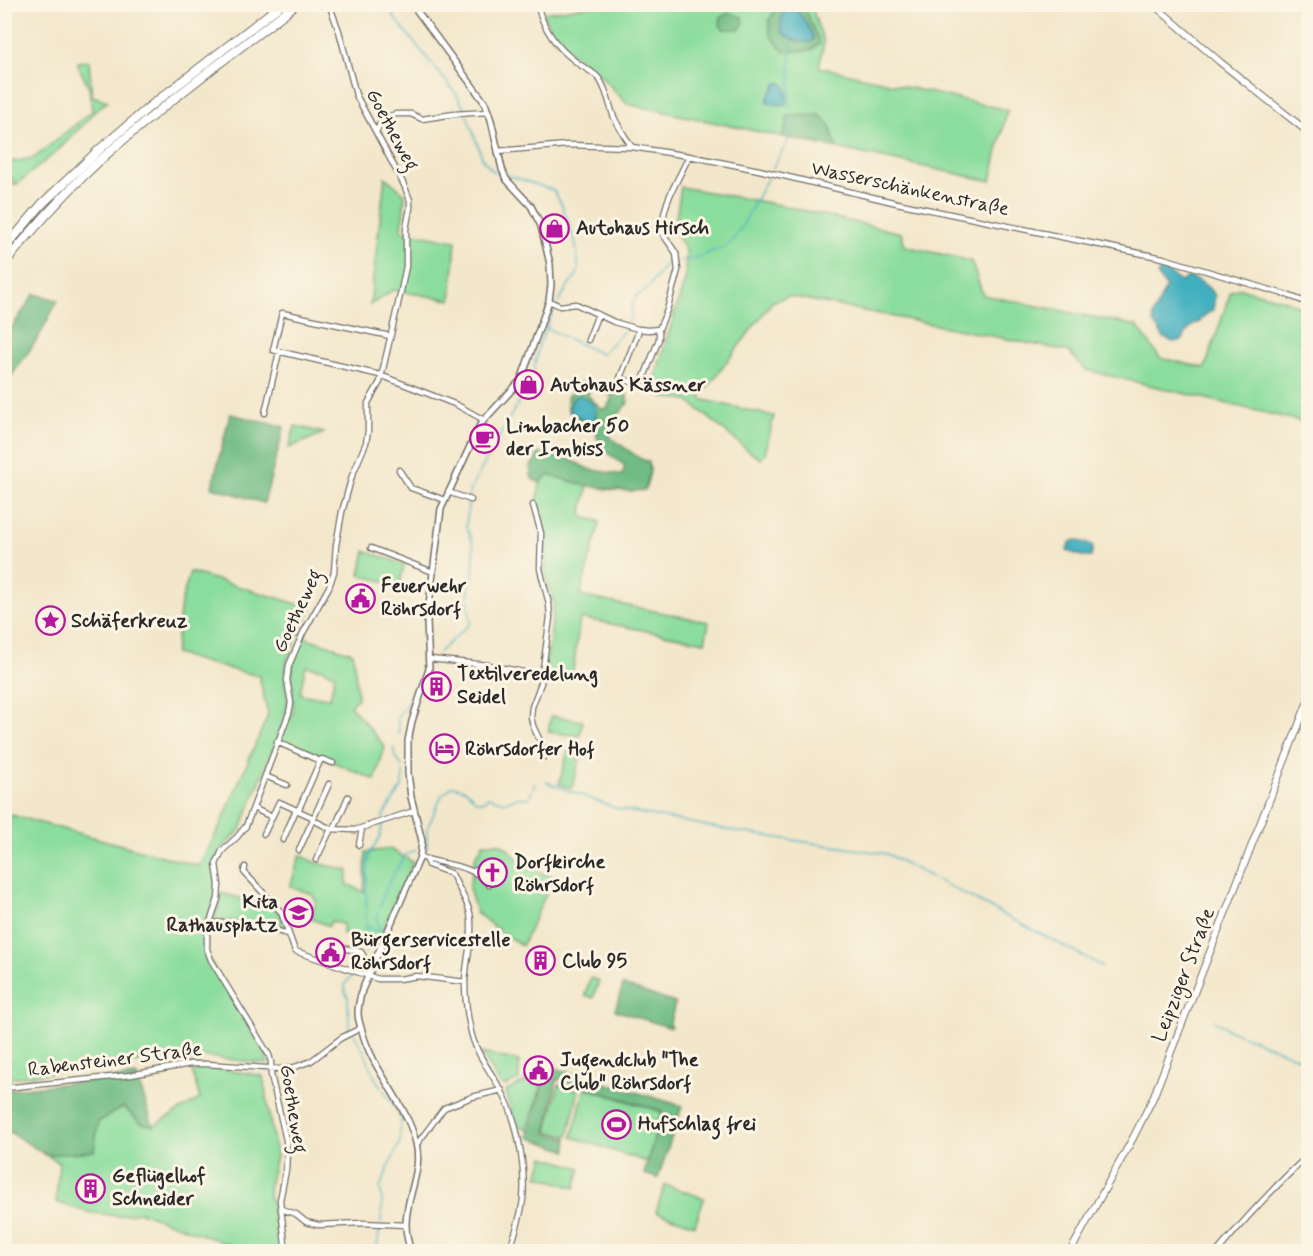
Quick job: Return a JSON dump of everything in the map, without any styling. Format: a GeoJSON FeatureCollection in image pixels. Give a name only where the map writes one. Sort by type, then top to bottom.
{"type":"FeatureCollection","features":[{"type":"Feature","properties":{"kind":"highway"},"geometry":{"type":"LineString","coordinates":[[4,249],[42,204],[101,148],[148,108],[282,4]]}},
{"type":"Feature","properties":{"kind":"highway"},"geometry":{"type":"LineString","coordinates":[[4,264],[48,212],[108,153],[296,4]]}},
{"type":"Feature","properties":{"kind":"main road"},"geometry":{"type":"LineString","coordinates":[[1153,4],[1220,62],[1308,132]]}},
{"type":"Feature","properties":{"kind":"main road","name":"Leipziger Straße"},"geometry":{"type":"LineString","coordinates":[[1070,1251],[1153,1098],[1308,701]]}},
{"type":"Feature","properties":{"kind":"street","name":"Goetheweg"},"geometry":{"type":"LineString","coordinates":[[286,1251],[280,1200],[287,1152],[271,1075],[271,1062],[269,1055],[208,955],[207,937],[218,899],[216,864],[218,857],[246,826],[289,714],[291,703],[287,680],[289,665],[334,572],[342,512],[352,476],[366,443],[368,403],[380,382],[406,266],[406,230],[410,200],[356,95],[339,31],[329,4]]}},
{"type":"Feature","properties":{"kind":"street"},"geometry":{"type":"LineString","coordinates":[[411,1251],[406,1225],[409,1200],[417,1170],[417,1144],[409,1122],[377,1069],[367,1046],[356,1031],[359,1003],[368,975],[420,858],[422,841],[408,773],[408,741],[412,721],[427,679],[430,659],[427,621],[440,516],[448,492],[474,436],[484,420],[521,380],[554,303],[550,264],[541,226],[531,206],[506,179],[489,112],[412,4]]}},
{"type":"Feature","properties":{"kind":"street"},"geometry":{"type":"LineString","coordinates":[[537,4],[541,19],[561,49],[600,79],[608,94],[617,122],[632,147]]}},
{"type":"Feature","properties":{"kind":"street"},"geometry":{"type":"LineString","coordinates":[[376,132],[383,118],[396,114],[411,114],[422,118],[489,112]]}},
{"type":"Feature","properties":{"kind":"street","name":"Wasserschänkenstraße"},"geometry":{"type":"LineString","coordinates":[[498,151],[567,145],[632,147],[689,156],[897,203],[1163,258],[1308,303]]}},
{"type":"Feature","properties":{"kind":"street"},"geometry":{"type":"LineString","coordinates":[[638,329],[620,378],[641,385],[659,339],[659,329],[678,270],[676,253],[662,233],[664,208],[689,156]]}},
{"type":"Feature","properties":{"kind":"street"},"geometry":{"type":"LineString","coordinates":[[554,303],[576,304],[638,329],[659,329]]}},
{"type":"Feature","properties":{"kind":"street"},"geometry":{"type":"LineString","coordinates":[[390,336],[282,312],[273,350],[380,375],[457,405],[484,420]]}},
{"type":"Feature","properties":{"kind":"street"},"geometry":{"type":"LineString","coordinates":[[588,340],[598,314]]}},
{"type":"Feature","properties":{"kind":"street"},"geometry":{"type":"LineString","coordinates":[[265,413],[279,351]]}},
{"type":"Feature","properties":{"kind":"street"},"geometry":{"type":"LineString","coordinates":[[399,470],[411,488],[445,500]]}},
{"type":"Feature","properties":{"kind":"street"},"geometry":{"type":"LineString","coordinates":[[448,492],[468,499]]}},
{"type":"Feature","properties":{"kind":"street"},"geometry":{"type":"LineString","coordinates":[[533,505],[541,532],[540,569],[550,617],[542,676],[531,717],[542,745],[544,757]]}},
{"type":"Feature","properties":{"kind":"street"},"geometry":{"type":"LineString","coordinates":[[372,548],[433,572]]}},
{"type":"Feature","properties":{"kind":"street"},"geometry":{"type":"LineString","coordinates":[[430,659],[542,676]]}},
{"type":"Feature","properties":{"kind":"street"},"geometry":{"type":"LineString","coordinates":[[278,742],[320,760],[333,763]]}},
{"type":"Feature","properties":{"kind":"street"},"geometry":{"type":"LineString","coordinates":[[283,840],[320,760]]}},
{"type":"Feature","properties":{"kind":"street"},"geometry":{"type":"LineString","coordinates":[[265,776],[287,785]]}},
{"type":"Feature","properties":{"kind":"street"},"geometry":{"type":"LineString","coordinates":[[300,850],[329,784]]}},
{"type":"Feature","properties":{"kind":"street"},"geometry":{"type":"LineString","coordinates":[[316,860],[348,797]]}},
{"type":"Feature","properties":{"kind":"street"},"geometry":{"type":"LineString","coordinates":[[264,834],[279,802],[333,829],[355,830],[414,811]]}},
{"type":"Feature","properties":{"kind":"street"},"geometry":{"type":"LineString","coordinates":[[253,808],[273,817]]}},
{"type":"Feature","properties":{"kind":"street"},"geometry":{"type":"LineString","coordinates":[[359,844],[362,828]]}},
{"type":"Feature","properties":{"kind":"street"},"geometry":{"type":"LineString","coordinates":[[420,858],[474,871],[489,885]]}},
{"type":"Feature","properties":{"kind":"street"},"geometry":{"type":"LineString","coordinates":[[427,860],[428,865],[453,876],[469,909],[471,922],[465,982],[472,1038],[477,1052],[502,1090],[513,1120],[522,1158],[521,1210],[509,1251]]}},
{"type":"Feature","properties":{"kind":"street"},"geometry":{"type":"LineString","coordinates":[[474,871],[485,865]]}},
{"type":"Feature","properties":{"kind":"street"},"geometry":{"type":"LineString","coordinates":[[246,867],[244,872],[280,912],[295,951],[378,979],[399,979],[417,975],[465,982]]}},
{"type":"Feature","properties":{"kind":"street"},"geometry":{"type":"LineString","coordinates":[[210,923],[225,922],[289,934]]}},
{"type":"Feature","properties":{"kind":"street"},"geometry":{"type":"LineString","coordinates":[[334,964],[339,947],[361,952],[363,954],[357,971]]}},
{"type":"Feature","properties":{"kind":"street","name":"Rabensteiner Straße"},"geometry":{"type":"LineString","coordinates":[[4,1088],[131,1075],[190,1064],[281,1069],[303,1065],[341,1038],[356,1031]]}},
{"type":"Feature","properties":{"kind":"street"},"geometry":{"type":"LineString","coordinates":[[417,1144],[444,1108],[472,1097],[502,1090]]}},
{"type":"Feature","properties":{"kind":"street"},"geometry":{"type":"LineString","coordinates":[[1217,1251],[1248,1214],[1308,1156]]}},
{"type":"Feature","properties":{"kind":"street"},"geometry":{"type":"LineString","coordinates":[[281,1209],[296,1214],[306,1222],[318,1225],[385,1223],[406,1225]]}},
{"type":"Feature","properties":{"kind":"green space"},"geometry":{"type":"Polygon","coordinates":[[[600,4],[697,7],[698,4],[778,5],[770,20],[807,14],[807,5],[813,5],[814,15],[824,42],[819,67],[1007,110],[991,181],[837,148],[829,124],[788,116],[783,137],[627,104],[598,73],[554,39],[543,13],[600,4]]]}},
{"type":"Feature","properties":{"kind":"green space"},"geometry":{"type":"Polygon","coordinates":[[[778,5],[807,5],[807,14],[820,43],[811,50],[784,52],[770,35],[769,20],[778,5]]]}},
{"type":"Feature","properties":{"kind":"green space"},"geometry":{"type":"Polygon","coordinates":[[[729,13],[742,17],[744,22],[740,29],[723,29],[720,25],[721,17],[729,13]]]}},
{"type":"Feature","properties":{"kind":"green space"},"geometry":{"type":"Polygon","coordinates":[[[89,61],[92,96],[108,101],[92,114],[56,152],[13,185],[14,181],[9,177],[5,178],[5,163],[34,158],[92,111],[89,87],[78,66],[78,62],[89,61]]]}},
{"type":"Feature","properties":{"kind":"green space"},"geometry":{"type":"Polygon","coordinates":[[[820,115],[829,124],[837,148],[783,137],[788,116],[820,115]]]}},
{"type":"Feature","properties":{"kind":"green space"},"geometry":{"type":"Polygon","coordinates":[[[385,177],[405,194],[402,231],[456,241],[451,300],[393,290],[370,305],[385,177]]]}},
{"type":"Feature","properties":{"kind":"green space"},"geometry":{"type":"Polygon","coordinates":[[[681,187],[780,205],[901,233],[905,246],[971,261],[983,295],[1137,326],[1160,358],[1205,368],[1231,291],[1240,288],[1290,302],[1308,311],[1308,423],[1086,370],[1068,351],[788,296],[772,302],[701,396],[704,400],[774,416],[765,454],[761,459],[691,403],[684,399],[665,398],[652,387],[685,280],[686,251],[674,230],[681,187]]]}},
{"type":"Feature","properties":{"kind":"green space"},"geometry":{"type":"Polygon","coordinates":[[[34,294],[58,300],[38,338],[5,385],[5,338],[34,294]]]}},
{"type":"Feature","properties":{"kind":"green space"},"geometry":{"type":"Polygon","coordinates":[[[581,382],[626,390],[628,403],[609,426],[611,438],[649,462],[650,472],[645,490],[621,491],[584,485],[548,475],[540,483],[532,479],[530,468],[539,453],[555,457],[562,455],[588,469],[622,475],[625,466],[599,446],[595,427],[581,422],[568,411],[567,397],[581,382]],[[597,387],[592,388],[587,394],[601,409],[607,408],[612,397],[597,387]]]}},
{"type":"Feature","properties":{"kind":"green space"},"geometry":{"type":"Polygon","coordinates":[[[230,414],[284,427],[264,503],[212,487],[230,414]]]}},
{"type":"Feature","properties":{"kind":"green space"},"geometry":{"type":"Polygon","coordinates":[[[295,426],[324,433],[289,448],[295,426]]]}},
{"type":"Feature","properties":{"kind":"green space"},"geometry":{"type":"Polygon","coordinates":[[[548,475],[588,486],[581,516],[600,522],[580,596],[709,622],[705,642],[580,618],[572,679],[543,674],[550,642],[554,604],[545,574],[545,535],[537,503],[540,483],[548,475]]]}},
{"type":"Feature","properties":{"kind":"green space"},"geometry":{"type":"Polygon","coordinates":[[[365,551],[404,564],[400,586],[360,575],[365,551]]]}},
{"type":"Feature","properties":{"kind":"green space"},"geometry":{"type":"Polygon","coordinates":[[[190,572],[311,608],[287,660],[285,683],[288,704],[279,733],[241,829],[218,853],[214,865],[217,896],[208,920],[205,953],[267,1057],[268,1064],[189,1055],[5,1079],[4,813],[199,866],[220,826],[268,715],[259,676],[175,654],[181,603],[190,572]]]}},
{"type":"Feature","properties":{"kind":"green space"},"geometry":{"type":"Polygon","coordinates":[[[303,637],[353,653],[358,699],[350,705],[385,747],[375,780],[281,740],[293,712],[292,666],[303,637]],[[306,666],[300,692],[303,695],[330,698],[335,674],[306,666]]]}},
{"type":"Feature","properties":{"kind":"green space"},"geometry":{"type":"Polygon","coordinates":[[[551,716],[583,721],[580,736],[548,732],[551,716]]]}},
{"type":"Feature","properties":{"kind":"green space"},"geometry":{"type":"Polygon","coordinates":[[[568,751],[581,754],[572,788],[559,784],[568,751]]]}},
{"type":"Feature","properties":{"kind":"green space"},"geometry":{"type":"Polygon","coordinates":[[[483,843],[499,843],[527,868],[554,877],[522,946],[500,932],[476,912],[469,888],[476,855],[483,843]]]}},
{"type":"Feature","properties":{"kind":"green space"},"geometry":{"type":"Polygon","coordinates":[[[390,849],[413,862],[377,944],[342,933],[344,925],[331,921],[329,926],[311,919],[316,901],[312,894],[290,887],[300,855],[317,863],[348,870],[347,884],[364,892],[366,852],[390,849]]]}},
{"type":"Feature","properties":{"kind":"green space"},"geometry":{"type":"Polygon","coordinates":[[[221,893],[270,906],[279,912],[286,931],[226,920],[213,920],[221,893]]]}},
{"type":"Feature","properties":{"kind":"green space"},"geometry":{"type":"Polygon","coordinates":[[[590,978],[599,981],[593,998],[585,995],[590,978]]]}},
{"type":"Feature","properties":{"kind":"green space"},"geometry":{"type":"Polygon","coordinates":[[[623,985],[675,1003],[671,1028],[615,1010],[623,985]]]}},
{"type":"Feature","properties":{"kind":"green space"},"geometry":{"type":"Polygon","coordinates":[[[481,1053],[519,1061],[519,1080],[505,1086],[501,1085],[481,1053]]]}},
{"type":"Feature","properties":{"kind":"green space"},"geometry":{"type":"Polygon","coordinates":[[[190,1064],[263,1076],[276,1156],[268,1190],[283,1251],[247,1251],[140,1212],[117,1216],[86,1212],[56,1202],[59,1162],[46,1155],[93,1151],[98,1122],[123,1107],[141,1123],[153,1126],[200,1099],[190,1064]]]}},
{"type":"Feature","properties":{"kind":"green space"},"geometry":{"type":"Polygon","coordinates":[[[548,1066],[682,1106],[658,1178],[644,1174],[662,1111],[557,1079],[546,1133],[567,1138],[567,1151],[528,1137],[548,1066]]]}},
{"type":"Feature","properties":{"kind":"green space"},"geometry":{"type":"Polygon","coordinates":[[[137,1076],[153,1126],[141,1123],[123,1107],[98,1122],[94,1151],[46,1155],[5,1129],[4,1090],[137,1076]]]}},
{"type":"Feature","properties":{"kind":"green space"},"geometry":{"type":"Polygon","coordinates":[[[527,1081],[542,1084],[528,1129],[514,1124],[506,1091],[527,1081]]]}},
{"type":"Feature","properties":{"kind":"green space"},"geometry":{"type":"Polygon","coordinates":[[[559,1085],[579,1090],[568,1136],[547,1131],[559,1085]]]}},
{"type":"Feature","properties":{"kind":"green space","name":"Hufschlag frei"},"geometry":{"type":"Polygon","coordinates":[[[585,1088],[662,1112],[647,1162],[572,1137],[585,1088]]]}},
{"type":"Feature","properties":{"kind":"green space"},"geometry":{"type":"Polygon","coordinates":[[[544,1157],[581,1168],[575,1188],[538,1176],[544,1157]]]}},
{"type":"Feature","properties":{"kind":"green space"},"geometry":{"type":"Polygon","coordinates":[[[665,1185],[704,1198],[695,1225],[656,1212],[665,1185]]]}},
{"type":"Feature","properties":{"kind":"water"},"geometry":{"type":"Polygon","coordinates":[[[788,4],[796,9],[804,19],[814,40],[801,42],[782,33],[782,18],[788,4]]]}},
{"type":"Feature","properties":{"kind":"water"},"geometry":{"type":"Polygon","coordinates":[[[777,83],[783,83],[786,88],[785,106],[767,103],[777,83]]]}},
{"type":"Feature","properties":{"kind":"water"},"geometry":{"type":"Polygon","coordinates":[[[1162,268],[1181,282],[1188,277],[1200,282],[1207,286],[1215,296],[1213,310],[1200,322],[1191,326],[1183,340],[1173,342],[1164,338],[1154,324],[1153,315],[1166,287],[1157,275],[1162,268]]]}},
{"type":"Feature","properties":{"kind":"water"},"geometry":{"type":"Polygon","coordinates":[[[580,395],[595,405],[595,419],[589,422],[569,411],[573,398],[580,395]]]}},
{"type":"Feature","properties":{"kind":"water"},"geometry":{"type":"Polygon","coordinates":[[[1075,540],[1093,546],[1091,557],[1067,551],[1069,544],[1075,540]]]}},
{"type":"Feature","properties":{"kind":"waterway"},"geometry":{"type":"LineString","coordinates":[[389,4],[394,17],[457,95],[465,110]]}},
{"type":"Feature","properties":{"kind":"waterway"},"geometry":{"type":"LineString","coordinates":[[797,9],[798,4]]}},
{"type":"Feature","properties":{"kind":"waterway"},"geometry":{"type":"LineString","coordinates":[[790,109],[791,38]]}},
{"type":"Feature","properties":{"kind":"waterway"},"geometry":{"type":"LineString","coordinates":[[467,115],[483,160],[493,171],[502,174]]}},
{"type":"Feature","properties":{"kind":"waterway"},"geometry":{"type":"LineString","coordinates":[[772,169],[788,141],[790,117]]}},
{"type":"Feature","properties":{"kind":"waterway"},"geometry":{"type":"LineString","coordinates":[[507,175],[553,190],[562,205],[575,241],[578,271],[558,303]]}},
{"type":"Feature","properties":{"kind":"waterway"},"geometry":{"type":"LineString","coordinates":[[680,261],[692,259],[731,242],[768,177]]}},
{"type":"Feature","properties":{"kind":"waterway"},"geometry":{"type":"LineString","coordinates":[[546,328],[601,354],[626,329],[636,296],[645,291],[668,262],[674,262]]}},
{"type":"Feature","properties":{"kind":"waterway"},"geometry":{"type":"LineString","coordinates":[[534,370],[539,345],[555,307]]}},
{"type":"Feature","properties":{"kind":"waterway"},"geometry":{"type":"LineString","coordinates":[[439,652],[471,623],[468,605],[474,559],[473,543],[466,527],[469,492],[519,401]]}},
{"type":"Feature","properties":{"kind":"waterway"},"geometry":{"type":"LineString","coordinates":[[398,734],[397,718],[409,700]]}},
{"type":"Feature","properties":{"kind":"waterway"},"geometry":{"type":"LineString","coordinates":[[394,748],[394,755],[402,766]]}},
{"type":"Feature","properties":{"kind":"waterway"},"geometry":{"type":"LineString","coordinates":[[383,819],[402,787],[403,772]]}},
{"type":"Feature","properties":{"kind":"waterway"},"geometry":{"type":"LineString","coordinates":[[546,782],[618,809],[739,832],[887,854],[1102,966]]}},
{"type":"Feature","properties":{"kind":"waterway"},"geometry":{"type":"LineString","coordinates":[[427,848],[427,829],[442,795],[453,786],[467,791],[476,800],[485,801],[487,797],[505,802],[517,798],[529,798],[535,784]]}},
{"type":"Feature","properties":{"kind":"waterway"},"geometry":{"type":"LineString","coordinates":[[365,952],[369,855],[380,837],[382,824]]}},
{"type":"Feature","properties":{"kind":"waterway"},"geometry":{"type":"LineString","coordinates":[[380,907],[384,892],[405,855],[416,850]]}},
{"type":"Feature","properties":{"kind":"waterway"},"geometry":{"type":"LineString","coordinates":[[366,928],[380,930],[378,914]]}},
{"type":"Feature","properties":{"kind":"waterway"},"geometry":{"type":"LineString","coordinates":[[351,1030],[345,984],[353,975]]}},
{"type":"Feature","properties":{"kind":"waterway"},"geometry":{"type":"LineString","coordinates":[[1214,1021],[1227,1029],[1308,1062]]}},
{"type":"Feature","properties":{"kind":"waterway"},"geometry":{"type":"LineString","coordinates":[[354,1034],[375,1078],[401,1120],[400,1142],[380,1187],[381,1222]]}},
{"type":"Feature","properties":{"kind":"waterway"},"geometry":{"type":"LineString","coordinates":[[376,1252],[380,1227]]}},
{"type":"Feature","properties":{"kind":"place","name":"Autohaus Hirsch"},"geometry":{"type":"Point","coordinates":[555,228]}},
{"type":"Feature","properties":{"kind":"place","name":"Autohaus Kässner"},"geometry":{"type":"Point","coordinates":[529,385]}},
{"type":"Feature","properties":{"kind":"place","name":"Limbacher 50 der Imbiss"},"geometry":{"type":"Point","coordinates":[485,438]}},
{"type":"Feature","properties":{"kind":"place","name":"Feuerwehr Röhrsdorf"},"geometry":{"type":"Point","coordinates":[360,598]}},
{"type":"Feature","properties":{"kind":"place","name":"Schäferkreuz"},"geometry":{"type":"Point","coordinates":[50,621]}},
{"type":"Feature","properties":{"kind":"place","name":"Textilveredelung Seidel"},"geometry":{"type":"Point","coordinates":[436,686]}},
{"type":"Feature","properties":{"kind":"place","name":"Röhrsdorfer Hof"},"geometry":{"type":"Point","coordinates":[444,749]}},
{"type":"Feature","properties":{"kind":"place","name":"Dorfkirche Röhrsdorf"},"geometry":{"type":"Point","coordinates":[493,873]}},
{"type":"Feature","properties":{"kind":"place","name":"Kita Rathausplatz"},"geometry":{"type":"Point","coordinates":[299,913]}},
{"type":"Feature","properties":{"kind":"place","name":"Bürgerservicestelle Röhrsdorf"},"geometry":{"type":"Point","coordinates":[330,952]}},
{"type":"Feature","properties":{"kind":"place","name":"Club 95"},"geometry":{"type":"Point","coordinates":[541,961]}},
{"type":"Feature","properties":{"kind":"place","name":"Jugendclub \"The Club\" Röhrsdorf"},"geometry":{"type":"Point","coordinates":[539,1071]}},
{"type":"Feature","properties":{"kind":"place","name":"Hufschlag frei"},"geometry":{"type":"Point","coordinates":[617,1124]}},
{"type":"Feature","properties":{"kind":"place","name":"Geflügelhof Schneider"},"geometry":{"type":"Point","coordinates":[91,1188]}}]}
